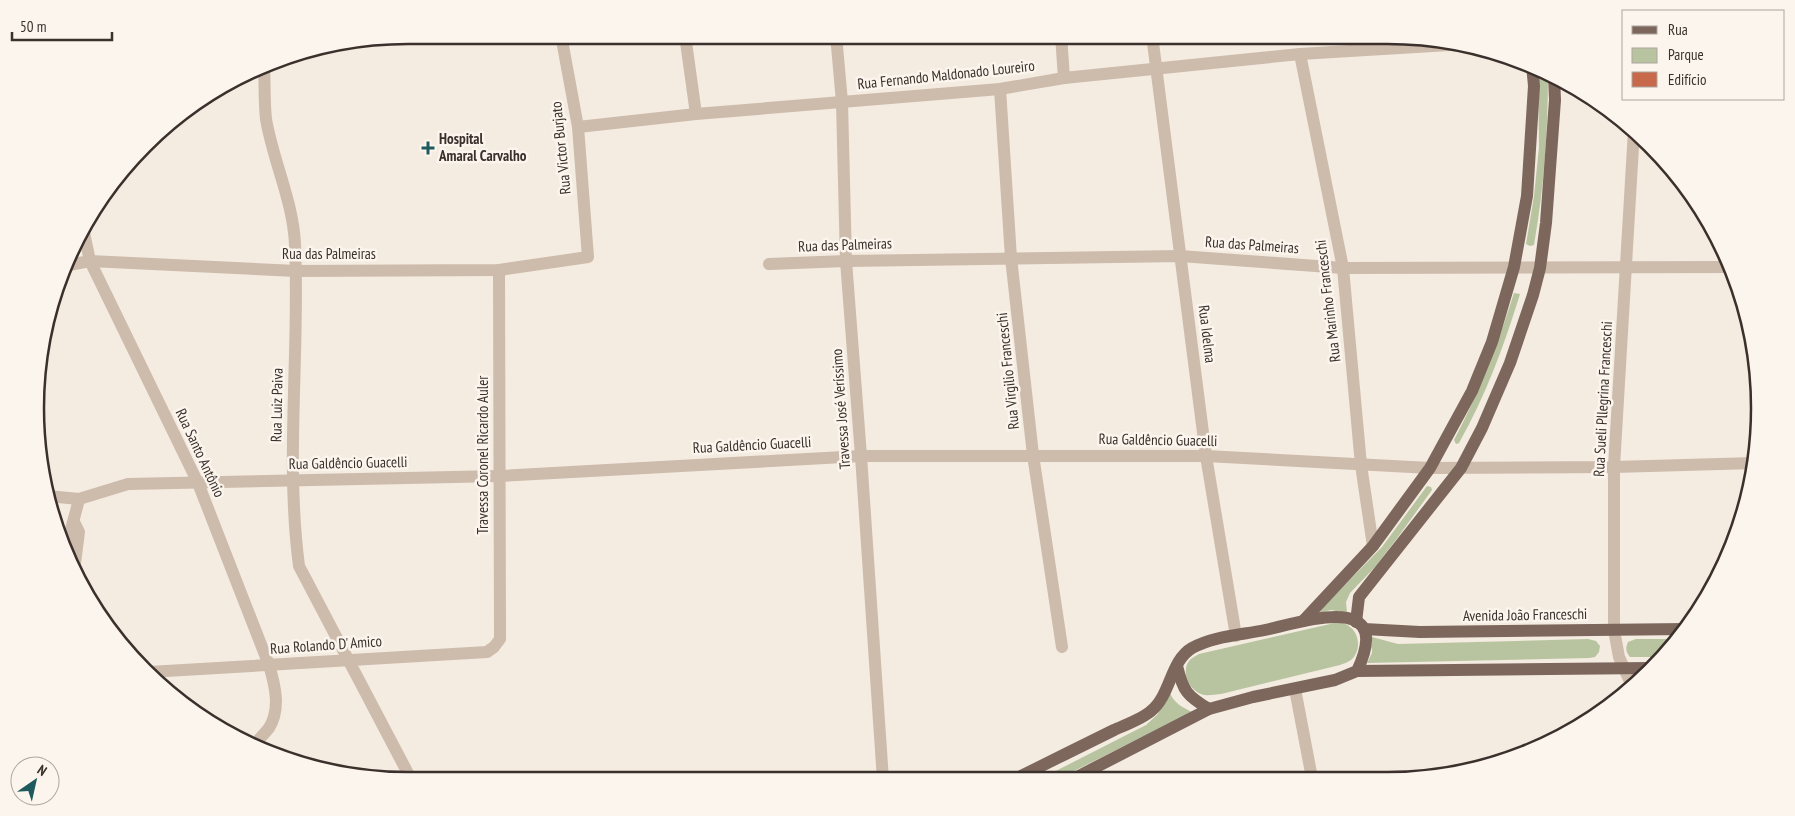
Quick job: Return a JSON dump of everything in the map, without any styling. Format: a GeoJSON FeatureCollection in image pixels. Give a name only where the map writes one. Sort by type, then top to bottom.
{"type":"FeatureCollection","features":[{"type":"Feature","properties":{"kind":"main road"},"geometry":{"type":"LineString","coordinates":[[1303,621],[1373,546],[1430,468],[1472,391],[1492,342],[1514,268],[1527,196],[1534,86],[1533,74]]}},
{"type":"Feature","properties":{"kind":"main road"},"geometry":{"type":"LineString","coordinates":[[1356,671],[1364,656],[1366,643],[1360,625],[1359,597],[1461,468],[1482,428],[1510,364],[1540,268],[1546,223],[1555,100],[1554,85]]}},
{"type":"Feature","properties":{"kind":"main road","name":"Avenida João Franceschi"},"geometry":{"type":"LineString","coordinates":[[1029,772],[1152,711],[1166,690],[1180,658],[1207,641],[1326,616],[1345,618],[1360,625],[1420,632],[1677,629]]}},
{"type":"Feature","properties":{"kind":"main road"},"geometry":{"type":"LineString","coordinates":[[1177,666],[1181,685],[1193,700],[1209,709]]}},
{"type":"Feature","properties":{"kind":"main road"},"geometry":{"type":"LineString","coordinates":[[1087,772],[1209,709],[1335,680],[1356,671],[1642,668]]}},
{"type":"Feature","properties":{"kind":"street","name":"Rua Victor Burjato"},"geometry":{"type":"LineString","coordinates":[[563,44],[578,127],[588,258]]}},
{"type":"Feature","properties":{"kind":"street"},"geometry":{"type":"LineString","coordinates":[[686,44],[696,114]]}},
{"type":"Feature","properties":{"kind":"street","name":"Travessa José Veríssimo"},"geometry":{"type":"LineString","coordinates":[[837,44],[842,102],[846,261],[882,772]]}},
{"type":"Feature","properties":{"kind":"street"},"geometry":{"type":"LineString","coordinates":[[1061,44],[1064,78]]}},
{"type":"Feature","properties":{"kind":"street","name":"Rua Idelma"},"geometry":{"type":"LineString","coordinates":[[1153,44],[1206,456],[1236,636]]}},
{"type":"Feature","properties":{"kind":"street","name":"Rua Fernando Maldonado Loureiro"},"geometry":{"type":"LineString","coordinates":[[578,127],[696,114],[1000,89],[1064,78],[1300,54],[1427,46]]}},
{"type":"Feature","properties":{"kind":"street","name":"Rua Marinho Franceschi"},"geometry":{"type":"LineString","coordinates":[[1300,54],[1343,268],[1361,465],[1373,546]]}},
{"type":"Feature","properties":{"kind":"street","name":"Rua Luiz Paiva"},"geometry":{"type":"LineString","coordinates":[[264,73],[266,118],[287,193],[295,242],[292,418],[295,533],[299,566],[407,772]]}},
{"type":"Feature","properties":{"kind":"street","name":"Rua Virgilio Franceschi"},"geometry":{"type":"LineString","coordinates":[[1000,89],[1011,258],[1033,455],[1062,647]]}},
{"type":"Feature","properties":{"kind":"street","name":"Rua Sueli Pllegrina Franceschi"},"geometry":{"type":"LineString","coordinates":[[1629,680],[1619,657],[1614,630],[1614,468],[1634,140]]}},
{"type":"Feature","properties":{"kind":"street","name":"Rua Santo Antônio"},"geometry":{"type":"LineString","coordinates":[[85,239],[90,261],[198,482],[269,665],[276,688],[276,710],[270,727],[258,740]]}},
{"type":"Feature","properties":{"kind":"street","name":"Rua das Palmeiras"},"geometry":{"type":"LineString","coordinates":[[769,264],[846,261],[1180,256],[1343,268],[1723,267]]}},
{"type":"Feature","properties":{"kind":"street","name":"Rua das Palmeiras"},"geometry":{"type":"LineString","coordinates":[[73,264],[90,261],[296,271],[499,270],[588,258]]}},
{"type":"Feature","properties":{"kind":"street","name":"Travessa Coronel Ricardo Auler"},"geometry":{"type":"LineString","coordinates":[[499,270],[500,639]]}},
{"type":"Feature","properties":{"kind":"street","name":"Rua Galdêncio Guacelli"},"geometry":{"type":"LineString","coordinates":[[55,497],[80,499],[128,484],[500,476],[861,456],[1206,456],[1430,468],[1614,468],[1747,463]]}},
{"type":"Feature","properties":{"kind":"street"},"geometry":{"type":"LineString","coordinates":[[68,538],[80,499]]}},
{"type":"Feature","properties":{"kind":"street"},"geometry":{"type":"LineString","coordinates":[[74,522],[79,532],[76,557]]}},
{"type":"Feature","properties":{"kind":"street","name":"Rua Rolando D' Amico"},"geometry":{"type":"LineString","coordinates":[[156,672],[487,652],[500,639]]}},
{"type":"Feature","properties":{"kind":"street"},"geometry":{"type":"LineString","coordinates":[[1295,689],[1311,772]]}},
{"type":"Feature","properties":{"kind":"green space"},"geometry":{"type":"Polygon","coordinates":[[[1538,77],[1548,81],[1545,159],[1534,245],[1530,246],[1526,244],[1534,196],[1539,147],[1538,77]]]}},
{"type":"Feature","properties":{"kind":"green space"},"geometry":{"type":"Polygon","coordinates":[[[1514,293],[1520,294],[1494,370],[1469,425],[1459,443],[1456,444],[1454,440],[1487,368],[1514,293]]]}},
{"type":"Feature","properties":{"kind":"green space"},"geometry":{"type":"Polygon","coordinates":[[[1427,486],[1431,487],[1432,490],[1375,567],[1350,593],[1346,602],[1347,613],[1331,610],[1319,613],[1382,547],[1427,486]]]}},
{"type":"Feature","properties":{"kind":"green space"},"geometry":{"type":"Polygon","coordinates":[[[1339,622],[1348,625],[1353,630],[1358,643],[1354,657],[1344,664],[1221,694],[1207,695],[1195,691],[1186,677],[1187,666],[1190,660],[1199,654],[1339,622]]]}},
{"type":"Feature","properties":{"kind":"green space"},"geometry":{"type":"Polygon","coordinates":[[[1372,637],[1398,644],[1588,639],[1596,641],[1600,646],[1599,652],[1595,657],[1589,658],[1367,663],[1372,653],[1372,637]]]}},
{"type":"Feature","properties":{"kind":"green space"},"geometry":{"type":"Polygon","coordinates":[[[1636,639],[1668,639],[1653,657],[1630,657],[1626,650],[1628,642],[1636,639]]]}},
{"type":"Feature","properties":{"kind":"green space"},"geometry":{"type":"Polygon","coordinates":[[[1170,693],[1176,702],[1192,712],[1072,772],[1054,772],[1146,725],[1157,715],[1170,693]]]}},
{"type":"Feature","properties":{"kind":"place","name":"Hospital Amaral Carvalho"},"geometry":{"type":"Point","coordinates":[428,148]}}]}
